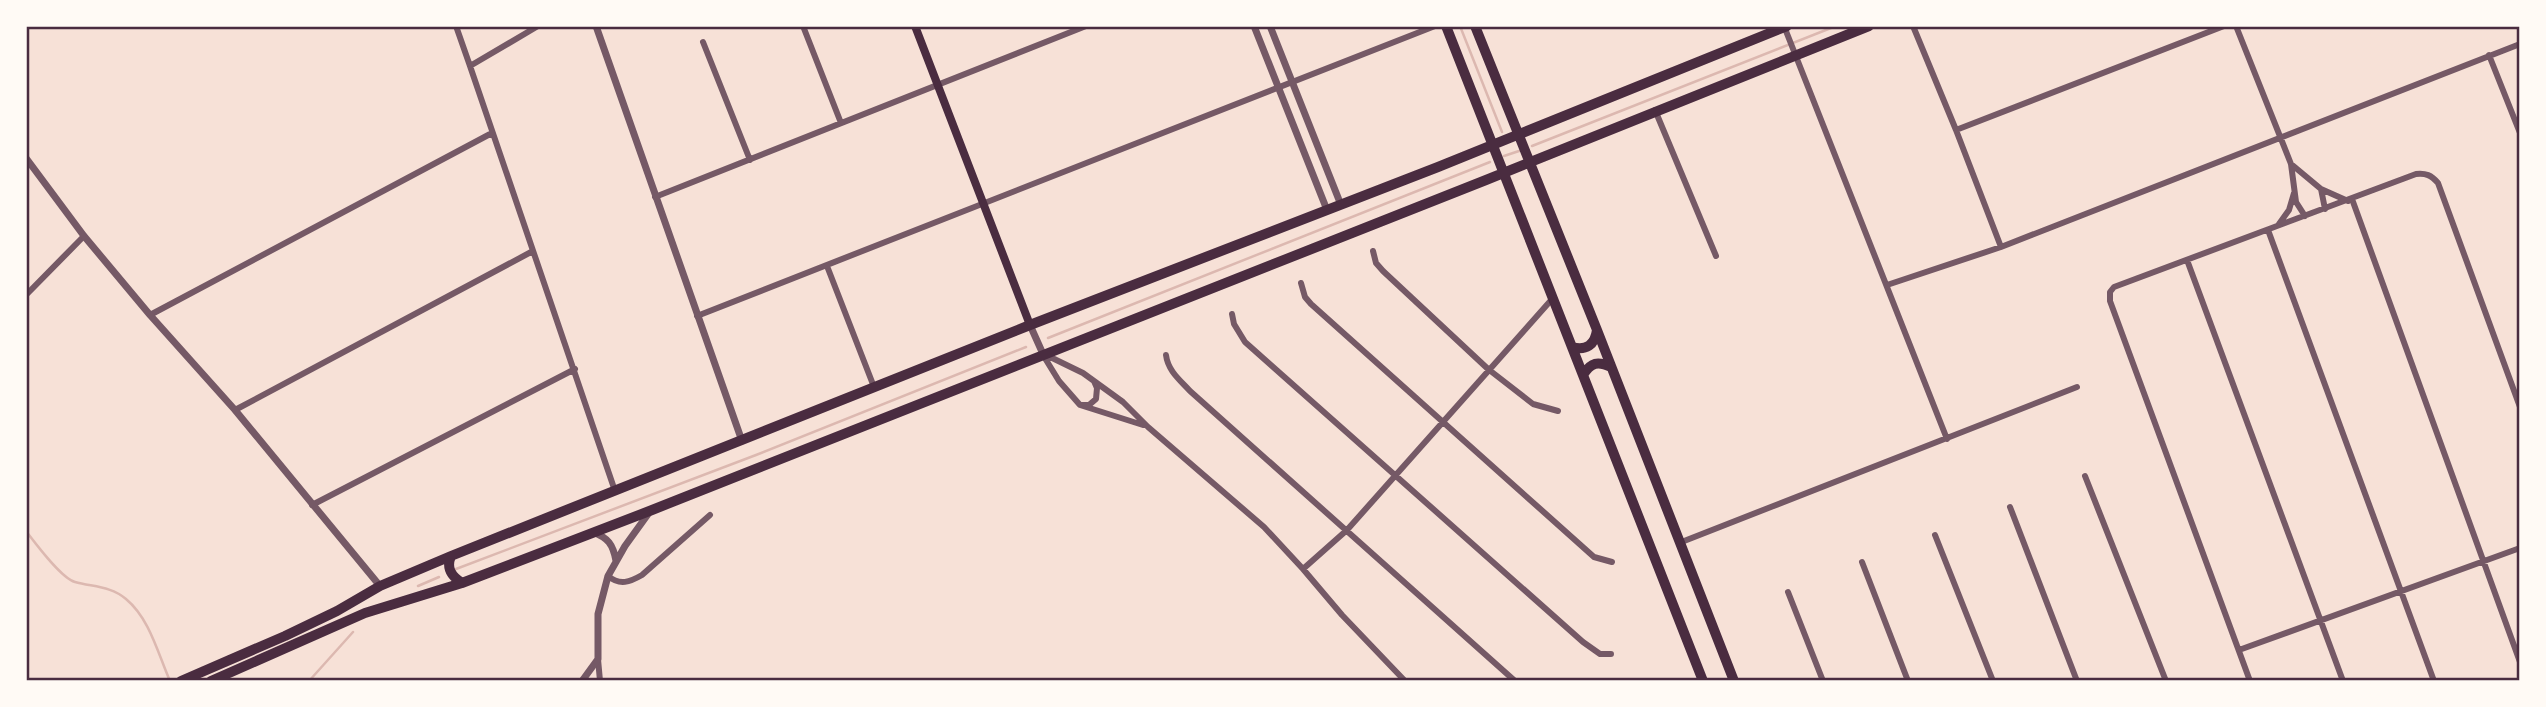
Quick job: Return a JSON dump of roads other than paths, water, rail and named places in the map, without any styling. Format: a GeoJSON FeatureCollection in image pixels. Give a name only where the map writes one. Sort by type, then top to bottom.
{"type":"FeatureCollection","features":[{"type":"Feature","properties":{"kind":"main road"},"geometry":{"type":"LineString","coordinates":[[915,26],[1030,325]]}},
{"type":"Feature","properties":{"kind":"main road"},"geometry":{"type":"LineString","coordinates":[[1446,26],[1703,681]]}},
{"type":"Feature","properties":{"kind":"main road"},"geometry":{"type":"LineString","coordinates":[[1475,26],[1734,681]]}},
{"type":"Feature","properties":{"kind":"main road"},"geometry":{"type":"LineString","coordinates":[[211,681],[365,612],[462,583],[1045,357],[1504,173],[1794,51],[1868,26]]}},
{"type":"Feature","properties":{"kind":"main road"},"geometry":{"type":"LineString","coordinates":[[181,681],[295,631],[380,586],[451,556],[1786,28]]}},
{"type":"Feature","properties":{"kind":"main road"},"geometry":{"type":"LineString","coordinates":[[1572,347],[1578,349],[1591,345],[1596,339],[1597,330]]}},
{"type":"Feature","properties":{"kind":"main road"},"geometry":{"type":"LineString","coordinates":[[1583,375],[1596,363],[1611,367]]}},
{"type":"Feature","properties":{"kind":"main road"},"geometry":{"type":"LineString","coordinates":[[451,556],[451,574],[462,583]]}},
{"type":"Feature","properties":{"kind":"street"},"geometry":{"type":"LineString","coordinates":[[456,26],[615,491]]}},
{"type":"Feature","properties":{"kind":"street"},"geometry":{"type":"LineString","coordinates":[[596,26],[742,440]]}},
{"type":"Feature","properties":{"kind":"street"},"geometry":{"type":"LineString","coordinates":[[803,26],[841,122]]}},
{"type":"Feature","properties":{"kind":"street"},"geometry":{"type":"LineString","coordinates":[[655,197],[1086,26]]}},
{"type":"Feature","properties":{"kind":"street"},"geometry":{"type":"LineString","coordinates":[[1254,26],[1327,210]]}},
{"type":"Feature","properties":{"kind":"street"},"geometry":{"type":"LineString","coordinates":[[1270,26],[1341,205]]}},
{"type":"Feature","properties":{"kind":"street"},"geometry":{"type":"LineString","coordinates":[[697,316],[1435,26]]}},
{"type":"Feature","properties":{"kind":"street"},"geometry":{"type":"LineString","coordinates":[[1913,26],[2001,247]]}},
{"type":"Feature","properties":{"kind":"street"},"geometry":{"type":"LineString","coordinates":[[1956,130],[2224,26]]}},
{"type":"Feature","properties":{"kind":"street"},"geometry":{"type":"LineString","coordinates":[[2236,26],[2291,164],[2298,206],[2305,216]]}},
{"type":"Feature","properties":{"kind":"street"},"geometry":{"type":"LineString","coordinates":[[470,66],[534,28]]}},
{"type":"Feature","properties":{"kind":"street"},"geometry":{"type":"LineString","coordinates":[[1786,28],[1947,439]]}},
{"type":"Feature","properties":{"kind":"street"},"geometry":{"type":"LineString","coordinates":[[702,42],[750,160]]}},
{"type":"Feature","properties":{"kind":"street"},"geometry":{"type":"LineString","coordinates":[[1887,285],[2001,247],[2520,44]]}},
{"type":"Feature","properties":{"kind":"street"},"geometry":{"type":"LineString","coordinates":[[2489,55],[2520,133]]}},
{"type":"Feature","properties":{"kind":"street"},"geometry":{"type":"LineString","coordinates":[[1656,110],[1716,256]]}},
{"type":"Feature","properties":{"kind":"street"},"geometry":{"type":"LineString","coordinates":[[150,315],[492,133]]}},
{"type":"Feature","properties":{"kind":"street"},"geometry":{"type":"LineString","coordinates":[[26,158],[84,236],[235,410],[380,586]]}},
{"type":"Feature","properties":{"kind":"street"},"geometry":{"type":"LineString","coordinates":[[2291,164],[2321,189],[2350,200],[2520,662]]}},
{"type":"Feature","properties":{"kind":"street"},"geometry":{"type":"LineString","coordinates":[[2250,681],[2110,301],[2110,292],[2114,287],[2416,174],[2432,176],[2438,183],[2520,407]]}},
{"type":"Feature","properties":{"kind":"street"},"geometry":{"type":"LineString","coordinates":[[2321,189],[2325,209]]}},
{"type":"Feature","properties":{"kind":"street"},"geometry":{"type":"LineString","coordinates":[[2277,227],[2289,210],[2294,191]]}},
{"type":"Feature","properties":{"kind":"street"},"geometry":{"type":"LineString","coordinates":[[2267,230],[2434,681]]}},
{"type":"Feature","properties":{"kind":"street"},"geometry":{"type":"LineString","coordinates":[[26,295],[84,236]]}},
{"type":"Feature","properties":{"kind":"street"},"geometry":{"type":"LineString","coordinates":[[235,410],[533,251]]}},
{"type":"Feature","properties":{"kind":"street"},"geometry":{"type":"LineString","coordinates":[[1373,251],[1376,263],[1383,271],[1488,369],[1533,404],[1558,411]]}},
{"type":"Feature","properties":{"kind":"street"},"geometry":{"type":"LineString","coordinates":[[2187,260],[2343,681]]}},
{"type":"Feature","properties":{"kind":"street"},"geometry":{"type":"LineString","coordinates":[[827,266],[874,387]]}},
{"type":"Feature","properties":{"kind":"street"},"geometry":{"type":"LineString","coordinates":[[1301,283],[1311,304],[1442,422],[1594,556],[1612,562]]}},
{"type":"Feature","properties":{"kind":"street"},"geometry":{"type":"LineString","coordinates":[[1303,569],[1347,530],[1553,298]]}},
{"type":"Feature","properties":{"kind":"street"},"geometry":{"type":"LineString","coordinates":[[1232,314],[1234,324],[1245,342],[1591,650],[1600,654],[1611,654]]}},
{"type":"Feature","properties":{"kind":"street"},"geometry":{"type":"LineString","coordinates":[[1030,325],[1059,381],[1080,405],[1148,427]]}},
{"type":"Feature","properties":{"kind":"street"},"geometry":{"type":"LineString","coordinates":[[1166,355],[1173,373],[1190,391],[1515,681]]}},
{"type":"Feature","properties":{"kind":"street"},"geometry":{"type":"LineString","coordinates":[[1045,357],[1060,360],[1094,379],[1264,527],[1405,681]]}},
{"type":"Feature","properties":{"kind":"street"},"geometry":{"type":"LineString","coordinates":[[312,505],[575,369]]}},
{"type":"Feature","properties":{"kind":"street"},"geometry":{"type":"LineString","coordinates":[[1080,405],[1089,405],[1096,399],[1094,379]]}},
{"type":"Feature","properties":{"kind":"street"},"geometry":{"type":"LineString","coordinates":[[1679,543],[2077,387]]}},
{"type":"Feature","properties":{"kind":"street"},"geometry":{"type":"LineString","coordinates":[[2085,476],[2166,681]]}},
{"type":"Feature","properties":{"kind":"street"},"geometry":{"type":"LineString","coordinates":[[2010,507],[2077,681]]}},
{"type":"Feature","properties":{"kind":"street"},"geometry":{"type":"LineString","coordinates":[[600,681],[598,614],[608,576],[652,510]]}},
{"type":"Feature","properties":{"kind":"street"},"geometry":{"type":"LineString","coordinates":[[608,576],[616,582],[631,581],[642,575],[710,515]]}},
{"type":"Feature","properties":{"kind":"street"},"geometry":{"type":"LineString","coordinates":[[592,531],[613,546],[616,561]]}},
{"type":"Feature","properties":{"kind":"street"},"geometry":{"type":"LineString","coordinates":[[1935,535],[1993,681]]}},
{"type":"Feature","properties":{"kind":"street"},"geometry":{"type":"LineString","coordinates":[[2239,650],[2520,548]]}},
{"type":"Feature","properties":{"kind":"street"},"geometry":{"type":"LineString","coordinates":[[1862,562],[1908,681]]}},
{"type":"Feature","properties":{"kind":"street"},"geometry":{"type":"LineString","coordinates":[[1788,592],[1824,681]]}},
{"type":"Feature","properties":{"kind":"street"},"geometry":{"type":"LineString","coordinates":[[582,681],[598,659]]}},
{"type":"Feature","properties":{"kind":"waterway"},"geometry":{"type":"LineString","coordinates":[[1460,26],[1502,132]]}},
{"type":"Feature","properties":{"kind":"waterway"},"geometry":{"type":"LineString","coordinates":[[1532,146],[1836,26]]}},
{"type":"Feature","properties":{"kind":"waterway"},"geometry":{"type":"LineString","coordinates":[[1504,156],[1519,151]]}},
{"type":"Feature","properties":{"kind":"waterway"},"geometry":{"type":"LineString","coordinates":[[1048,338],[1490,162]]}},
{"type":"Feature","properties":{"kind":"waterway"},"geometry":{"type":"LineString","coordinates":[[456,569],[756,455],[1026,347]]}},
{"type":"Feature","properties":{"kind":"waterway"},"geometry":{"type":"LineString","coordinates":[[26,531],[49,560],[69,579],[114,592],[134,607],[147,627],[170,681]]}},
{"type":"Feature","properties":{"kind":"waterway"},"geometry":{"type":"LineString","coordinates":[[418,586],[439,577]]}},
{"type":"Feature","properties":{"kind":"waterway"},"geometry":{"type":"LineString","coordinates":[[309,681],[353,632]]}}]}
